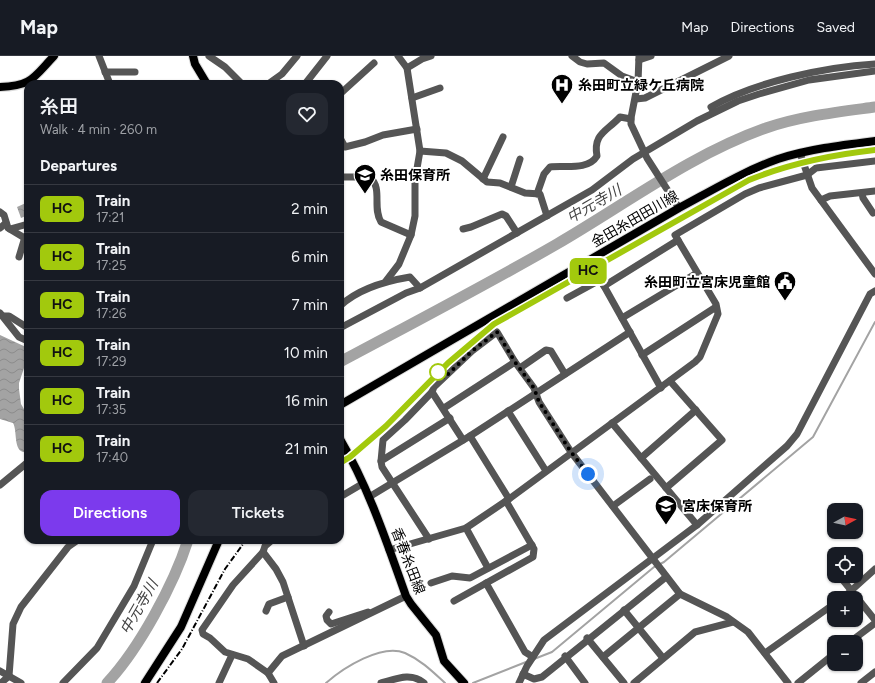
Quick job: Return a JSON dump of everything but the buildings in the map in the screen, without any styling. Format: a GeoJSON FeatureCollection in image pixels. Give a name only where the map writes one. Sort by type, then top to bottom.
{"type":"FeatureCollection","features":[{"type":"Feature","properties":{"kind":"main road"},"geometry":{"type":"LineString","coordinates":[[31,80],[54,56]]}},
{"type":"Feature","properties":{"kind":"main road"},"geometry":{"type":"LineString","coordinates":[[193,56],[195,64],[205,80]]}},
{"type":"Feature","properties":{"kind":"main road"},"geometry":{"type":"LineString","coordinates":[[0,87],[24,84]]}},
{"type":"Feature","properties":{"kind":"main road","name":"金田糸田田川線"},"geometry":{"type":"LineString","coordinates":[[344,403],[679,208],[735,179],[778,159],[800,153],[828,147],[875,141]]}},
{"type":"Feature","properties":{"kind":"main road","name":"香春糸田線"},"geometry":{"type":"LineString","coordinates":[[344,446],[369,497],[406,596],[436,635],[444,662],[462,682]]}},
{"type":"Feature","properties":{"kind":"main road"},"geometry":{"type":"LineString","coordinates":[[145,683],[181,627],[217,544]]}},
{"type":"Feature","properties":{"kind":"street"},"geometry":{"type":"LineString","coordinates":[[99,56],[108,80]]}},
{"type":"Feature","properties":{"kind":"street"},"geometry":{"type":"LineString","coordinates":[[209,56],[225,67],[238,80]]}},
{"type":"Feature","properties":{"kind":"street"},"geometry":{"type":"LineString","coordinates":[[275,80],[282,74],[297,56]]}},
{"type":"Feature","properties":{"kind":"street"},"geometry":{"type":"LineString","coordinates":[[308,80],[327,56]]}},
{"type":"Feature","properties":{"kind":"street"},"geometry":{"type":"LineString","coordinates":[[386,281],[399,264],[411,235],[415,216],[415,180],[420,151],[408,68],[398,56]]}},
{"type":"Feature","properties":{"kind":"street"},"geometry":{"type":"LineString","coordinates":[[408,68],[422,59],[431,56]]}},
{"type":"Feature","properties":{"kind":"street"},"geometry":{"type":"LineString","coordinates":[[572,56],[580,62],[587,64],[604,63],[622,76],[638,82]]}},
{"type":"Feature","properties":{"kind":"street"},"geometry":{"type":"LineString","coordinates":[[651,56],[639,58],[636,99],[631,119],[645,155],[672,200],[679,208]]}},
{"type":"Feature","properties":{"kind":"street"},"geometry":{"type":"LineString","coordinates":[[636,99],[645,98],[728,56]]}},
{"type":"Feature","properties":{"kind":"street"},"geometry":{"type":"LineString","coordinates":[[344,326],[406,293],[420,288],[592,190],[714,112],[738,101],[809,80],[875,66],[873,56]]}},
{"type":"Feature","properties":{"kind":"street"},"geometry":{"type":"LineString","coordinates":[[344,90],[374,63]]}},
{"type":"Feature","properties":{"kind":"street"},"geometry":{"type":"LineString","coordinates":[[105,72],[135,72]]}},
{"type":"Feature","properties":{"kind":"street"},"geometry":{"type":"LineString","coordinates":[[412,98],[440,88]]}},
{"type":"Feature","properties":{"kind":"street"},"geometry":{"type":"LineString","coordinates":[[537,194],[544,174],[550,167],[579,166],[592,161],[596,158],[596,141],[601,134],[620,117],[631,119]]}},
{"type":"Feature","properties":{"kind":"street"},"geometry":{"type":"LineString","coordinates":[[344,145],[345,147],[365,142],[383,135],[417,129]]}},
{"type":"Feature","properties":{"kind":"street"},"geometry":{"type":"LineString","coordinates":[[483,179],[503,137]]}},
{"type":"Feature","properties":{"kind":"street"},"geometry":{"type":"LineString","coordinates":[[420,151],[446,153],[462,161],[487,182],[511,187],[525,193],[540,194],[547,216]]}},
{"type":"Feature","properties":{"kind":"street"},"geometry":{"type":"LineString","coordinates":[[800,153],[812,188],[875,274]]}},
{"type":"Feature","properties":{"kind":"street"},"geometry":{"type":"LineString","coordinates":[[511,187],[520,158]]}},
{"type":"Feature","properties":{"kind":"street"},"geometry":{"type":"LineString","coordinates":[[389,550],[466,528],[670,382],[695,362],[700,356],[718,314],[716,307],[675,235],[759,188],[807,175],[816,168],[875,161]]}},
{"type":"Feature","properties":{"kind":"street"},"geometry":{"type":"LineString","coordinates":[[344,177],[370,177],[377,186],[378,212],[381,222],[411,235]]}},
{"type":"Feature","properties":{"kind":"street"},"geometry":{"type":"LineString","coordinates":[[821,200],[830,196],[875,191]]}},
{"type":"Feature","properties":{"kind":"street"},"geometry":{"type":"LineString","coordinates":[[862,193],[863,198],[873,213]]}},
{"type":"Feature","properties":{"kind":"street"},"geometry":{"type":"LineString","coordinates":[[0,212],[4,215],[8,226],[24,236]]}},
{"type":"Feature","properties":{"kind":"street"},"geometry":{"type":"LineString","coordinates":[[463,228],[471,227],[502,214],[506,216],[517,233]]}},
{"type":"Feature","properties":{"kind":"street"},"geometry":{"type":"LineString","coordinates":[[0,228],[24,224]]}},
{"type":"Feature","properties":{"kind":"street"},"geometry":{"type":"LineString","coordinates":[[604,286],[678,240]]}},
{"type":"Feature","properties":{"kind":"street"},"geometry":{"type":"LineString","coordinates":[[19,257],[24,243]]}},
{"type":"Feature","properties":{"kind":"street"},"geometry":{"type":"LineString","coordinates":[[622,318],[697,273]]}},
{"type":"Feature","properties":{"kind":"street"},"geometry":{"type":"LineString","coordinates":[[344,302],[348,298],[386,281],[410,277],[420,288]]}},
{"type":"Feature","properties":{"kind":"street"},"geometry":{"type":"LineString","coordinates":[[567,298],[600,280],[661,388]]}},
{"type":"Feature","properties":{"kind":"street"},"geometry":{"type":"LineString","coordinates":[[519,683],[544,640],[697,525],[787,446],[797,434],[870,294],[875,291]]}},
{"type":"Feature","properties":{"kind":"street"},"geometry":{"type":"LineString","coordinates":[[642,355],[716,307]]}},
{"type":"Feature","properties":{"kind":"street"},"geometry":{"type":"LineString","coordinates":[[2,315],[9,316],[24,325]]}},
{"type":"Feature","properties":{"kind":"street"},"geometry":{"type":"LineString","coordinates":[[2,315],[19,337],[24,339]]}},
{"type":"Feature","properties":{"kind":"street"},"geometry":{"type":"LineString","coordinates":[[429,539],[382,466],[383,440],[432,392],[434,387],[472,351],[497,332],[517,365],[534,388],[536,394],[571,452],[680,594],[733,622],[748,632],[788,683]]}},
{"type":"Feature","properties":{"kind":"street"},"geometry":{"type":"LineString","coordinates":[[369,497],[393,484],[536,394],[630,332]]}},
{"type":"Feature","properties":{"kind":"street"},"geometry":{"type":"LineString","coordinates":[[444,408],[517,365],[546,350],[551,351],[565,374]]}},
{"type":"Feature","properties":{"kind":"street"},"geometry":{"type":"LineString","coordinates":[[666,488],[722,440],[670,382]]}},
{"type":"Feature","properties":{"kind":"street"},"geometry":{"type":"LineString","coordinates":[[432,392],[466,438],[507,500],[534,549],[533,557],[454,601]]}},
{"type":"Feature","properties":{"kind":"street"},"geometry":{"type":"LineString","coordinates":[[641,458],[696,410]]}},
{"type":"Feature","properties":{"kind":"street"},"geometry":{"type":"LineString","coordinates":[[508,411],[546,471]]}},
{"type":"Feature","properties":{"kind":"street"},"geometry":{"type":"LineString","coordinates":[[381,461],[450,418]]}},
{"type":"Feature","properties":{"kind":"street"},"geometry":{"type":"LineString","coordinates":[[612,423],[697,525]]}},
{"type":"Feature","properties":{"kind":"street"},"geometry":{"type":"LineString","coordinates":[[0,485],[24,465]]}},
{"type":"Feature","properties":{"kind":"street"},"geometry":{"type":"LineString","coordinates":[[612,506],[650,479]]}},
{"type":"Feature","properties":{"kind":"street"},"geometry":{"type":"LineString","coordinates":[[344,495],[362,484]]}},
{"type":"Feature","properties":{"kind":"street"},"geometry":{"type":"LineString","coordinates":[[466,528],[488,568]]}},
{"type":"Feature","properties":{"kind":"street"},"geometry":{"type":"LineString","coordinates":[[1,683],[9,676],[14,624],[21,607],[68,547],[72,544]]}},
{"type":"Feature","properties":{"kind":"street"},"geometry":{"type":"LineString","coordinates":[[63,683],[97,648],[134,586],[151,544]]}},
{"type":"Feature","properties":{"kind":"street"},"geometry":{"type":"LineString","coordinates":[[268,544],[263,552],[233,584],[202,630],[202,634],[232,655],[248,659],[268,673],[274,683]]}},
{"type":"Feature","properties":{"kind":"street"},"geometry":{"type":"LineString","coordinates":[[431,583],[452,576],[470,578],[532,545]]}},
{"type":"Feature","properties":{"kind":"street"},"geometry":{"type":"LineString","coordinates":[[263,552],[276,569],[288,597],[304,646]]}},
{"type":"Feature","properties":{"kind":"street"},"geometry":{"type":"LineString","coordinates":[[853,591],[875,569]]}},
{"type":"Feature","properties":{"kind":"street"},"geometry":{"type":"LineString","coordinates":[[523,674],[532,680],[542,677],[565,656],[666,577]]}},
{"type":"Feature","properties":{"kind":"street"},"geometry":{"type":"LineString","coordinates":[[486,583],[525,652],[533,657]]}},
{"type":"Feature","properties":{"kind":"street"},"geometry":{"type":"LineString","coordinates":[[845,583],[851,591]]}},
{"type":"Feature","properties":{"kind":"street"},"geometry":{"type":"LineString","coordinates":[[603,657],[680,594]]}},
{"type":"Feature","properties":{"kind":"street"},"geometry":{"type":"LineString","coordinates":[[268,673],[282,656],[406,596]]}},
{"type":"Feature","properties":{"kind":"street"},"geometry":{"type":"LineString","coordinates":[[266,611],[269,604],[288,597]]}},
{"type":"Feature","properties":{"kind":"street"},"geometry":{"type":"LineString","coordinates":[[858,635],[875,621],[863,606]]}},
{"type":"Feature","properties":{"kind":"street"},"geometry":{"type":"LineString","coordinates":[[765,653],[827,609]]}},
{"type":"Feature","properties":{"kind":"street"},"geometry":{"type":"LineString","coordinates":[[624,610],[663,658]]}},
{"type":"Feature","properties":{"kind":"street"},"geometry":{"type":"LineString","coordinates":[[329,612],[326,616],[327,620],[332,624],[366,612],[372,613]]}},
{"type":"Feature","properties":{"kind":"street"},"geometry":{"type":"LineString","coordinates":[[634,683],[695,632],[733,622]]}},
{"type":"Feature","properties":{"kind":"street"},"geometry":{"type":"LineString","coordinates":[[588,638],[624,683]]}},
{"type":"Feature","properties":{"kind":"street"},"geometry":{"type":"LineString","coordinates":[[219,683],[232,655]]}},
{"type":"Feature","properties":{"kind":"street"},"geometry":{"type":"LineString","coordinates":[[565,656],[585,683]]}},
{"type":"Feature","properties":{"kind":"street"},"geometry":{"type":"LineString","coordinates":[[798,683],[827,660]]}},
{"type":"Feature","properties":{"kind":"street"},"geometry":{"type":"LineString","coordinates":[[0,671],[21,683]]}},
{"type":"Feature","properties":{"kind":"street"},"geometry":{"type":"LineString","coordinates":[[861,683],[875,672]]}},
{"type":"Feature","properties":{"kind":"street"},"geometry":{"type":"LineString","coordinates":[[381,683],[402,677],[418,677],[424,683]]}},
{"type":"Feature","properties":{"kind":"water"},"geometry":{"type":"Polygon","coordinates":[[[24,204],[24,217],[21,218],[17,207],[24,204]]]}},
{"type":"Feature","properties":{"kind":"water"},"geometry":{"type":"Polygon","coordinates":[[[0,335],[24,346],[24,368],[19,383],[19,389],[21,404],[24,409],[24,452],[20,450],[16,442],[13,423],[0,419],[0,335]]]}},
{"type":"Feature","properties":{"kind":"waterway","name":"中元寺川"},"geometry":{"type":"LineString","coordinates":[[344,360],[557,244],[659,181],[738,139],[766,128],[793,120],[875,107]]}},
{"type":"Feature","properties":{"kind":"waterway"},"geometry":{"type":"LineString","coordinates":[[534,659],[552,652],[654,567],[664,562],[813,437],[875,322]]}},
{"type":"Feature","properties":{"kind":"waterway","name":"中元寺川"},"geometry":{"type":"LineString","coordinates":[[107,683],[131,652],[165,596],[187,544]]}},
{"type":"Feature","properties":{"kind":"waterway"},"geometry":{"type":"LineString","coordinates":[[326,683],[352,664],[374,654],[385,651],[405,653],[426,666],[445,683]]}},
{"type":"Feature","properties":{"kind":"waterway"},"geometry":{"type":"LineString","coordinates":[[473,683],[526,662]]}},
{"type":"Feature","properties":{"kind":"railway"},"geometry":{"type":"LineString","coordinates":[[344,461],[386,426],[439,371],[494,324],[749,180],[811,160],[875,150]]}},
{"type":"Feature","properties":{"kind":"railway"},"geometry":{"type":"LineString","coordinates":[[157,683],[182,649],[225,569],[243,544]]}},
{"type":"Feature","properties":{"kind":"train","name":"HC"},"geometry":{"type":"LineString","coordinates":[[344,461],[386,426],[420,389],[468,344],[494,324],[749,180],[780,167],[812,159],[875,150]]}},
{"type":"Feature","properties":{"kind":"place","name":"糸田町立緑ケ丘病院"},"geometry":{"type":"Point","coordinates":[562,104]}},
{"type":"Feature","properties":{"kind":"place","name":"糸田保育所"},"geometry":{"type":"Point","coordinates":[365,194]}},
{"type":"Feature","properties":{"kind":"place","name":"糸田町立宮床児童館"},"geometry":{"type":"Point","coordinates":[785,302]}},
{"type":"Feature","properties":{"kind":"place","name":"宮床保育所"},"geometry":{"type":"Point","coordinates":[666,526]}},
{"type":"Feature","properties":{"kind":"route"},"geometry":{"type":"LineString","coordinates":[[438,372],[444,378],[472,351],[497,332],[515,362],[534,388],[539,402],[571,452],[588,474]]}}]}
